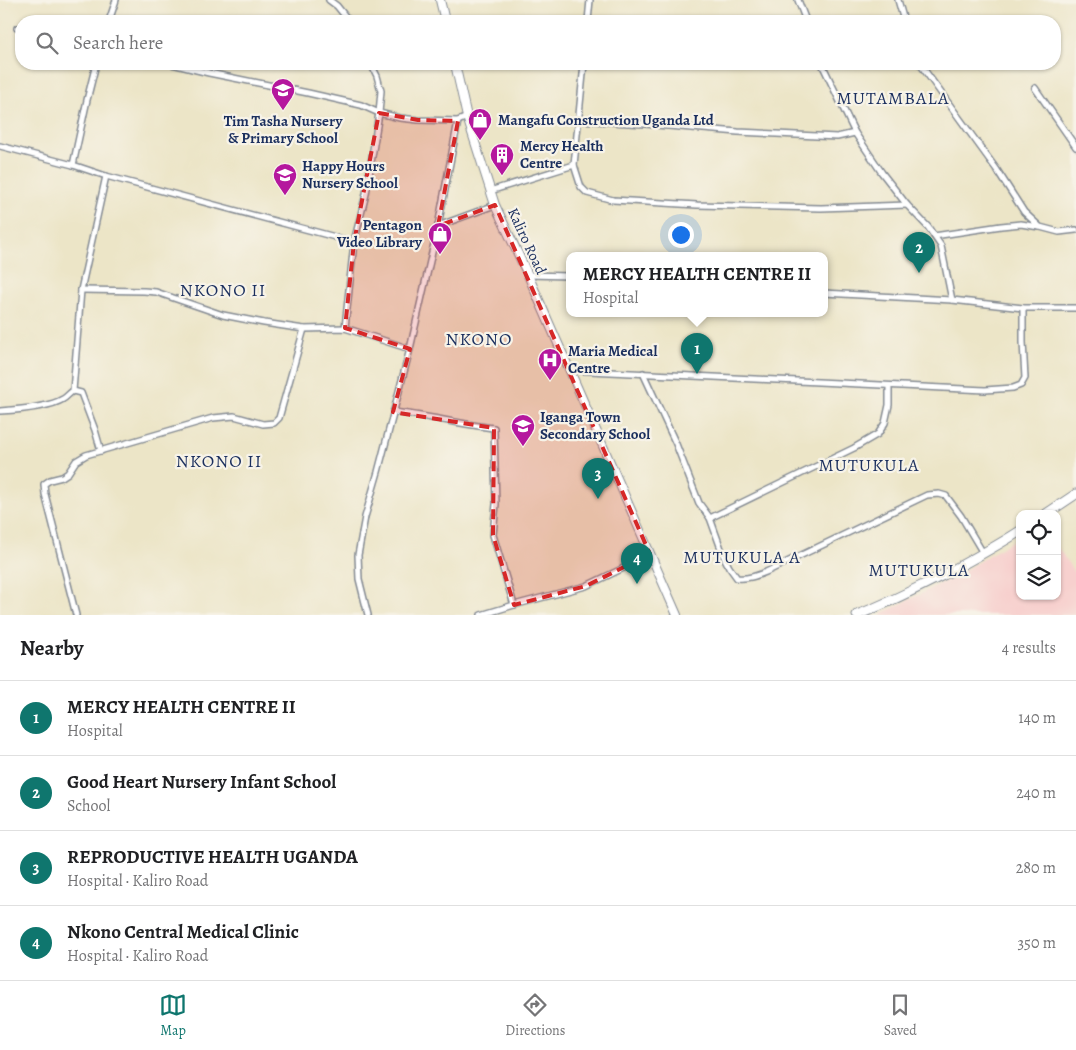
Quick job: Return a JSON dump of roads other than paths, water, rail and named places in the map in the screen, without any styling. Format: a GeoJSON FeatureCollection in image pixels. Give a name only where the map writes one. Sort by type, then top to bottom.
{"type":"FeatureCollection","features":[{"type":"Feature","properties":{"kind":"main road"},"geometry":{"type":"LineString","coordinates":[[440,0],[444,15]]}},
{"type":"Feature","properties":{"kind":"main road","name":"Kaliro Road"},"geometry":{"type":"LineString","coordinates":[[456,70],[467,117],[495,205],[528,275],[677,615]]}},
{"type":"Feature","properties":{"kind":"main road"},"geometry":{"type":"LineString","coordinates":[[1052,510],[1076,494]]}},
{"type":"Feature","properties":{"kind":"main road"},"geometry":{"type":"LineString","coordinates":[[857,615],[908,593],[1016,533]]}},
{"type":"Feature","properties":{"kind":"street"},"geometry":{"type":"LineString","coordinates":[[111,15],[116,0]]}},
{"type":"Feature","properties":{"kind":"street"},"geometry":{"type":"LineString","coordinates":[[329,0],[344,15]]}},
{"type":"Feature","properties":{"kind":"street"},"geometry":{"type":"LineString","coordinates":[[589,15],[590,0]]}},
{"type":"Feature","properties":{"kind":"street"},"geometry":{"type":"LineString","coordinates":[[798,0],[804,15]]}},
{"type":"Feature","properties":{"kind":"street"},"geometry":{"type":"LineString","coordinates":[[898,0],[902,15]]}},
{"type":"Feature","properties":{"kind":"street"},"geometry":{"type":"LineString","coordinates":[[73,165],[94,70]]}},
{"type":"Feature","properties":{"kind":"street"},"geometry":{"type":"LineString","coordinates":[[197,70],[361,105],[400,118],[458,121],[467,117]]}},
{"type":"Feature","properties":{"kind":"street"},"geometry":{"type":"LineString","coordinates":[[345,328],[354,242],[366,194],[379,112],[381,91],[374,70]]}},
{"type":"Feature","properties":{"kind":"street"},"geometry":{"type":"LineString","coordinates":[[583,70],[574,165],[581,187],[587,193],[613,200],[697,205],[821,208],[907,205]]}},
{"type":"Feature","properties":{"kind":"street"},"geometry":{"type":"LineString","coordinates":[[825,70],[856,133],[882,172],[907,205],[928,227],[941,246],[952,300]]}},
{"type":"Feature","properties":{"kind":"street"},"geometry":{"type":"LineString","coordinates":[[924,70],[997,170],[1024,212],[1040,227]]}},
{"type":"Feature","properties":{"kind":"street"},"geometry":{"type":"LineString","coordinates":[[1035,88],[1076,147]]}},
{"type":"Feature","properties":{"kind":"street"},"geometry":{"type":"LineString","coordinates":[[579,120],[738,132],[837,136],[856,133]]}},
{"type":"Feature","properties":{"kind":"street"},"geometry":{"type":"LineString","coordinates":[[368,615],[359,579],[358,555],[365,516],[410,350],[438,226],[458,121]]}},
{"type":"Feature","properties":{"kind":"street"},"geometry":{"type":"LineString","coordinates":[[0,146],[354,242]]}},
{"type":"Feature","properties":{"kind":"street"},"geometry":{"type":"LineString","coordinates":[[490,191],[574,165]]}},
{"type":"Feature","properties":{"kind":"street"},"geometry":{"type":"LineString","coordinates":[[0,411],[20,410],[55,402],[65,398],[72,391],[81,290],[106,176]]}},
{"type":"Feature","properties":{"kind":"street"},"geometry":{"type":"LineString","coordinates":[[438,226],[495,205]]}},
{"type":"Feature","properties":{"kind":"street"},"geometry":{"type":"LineString","coordinates":[[934,236],[1021,224],[1059,232],[1076,230]]}},
{"type":"Feature","properties":{"kind":"street"},"geometry":{"type":"LineString","coordinates":[[528,275],[566,276]]}},
{"type":"Feature","properties":{"kind":"street"},"geometry":{"type":"LineString","coordinates":[[81,290],[144,290],[156,292],[223,315],[304,329],[345,328],[410,350]]}},
{"type":"Feature","properties":{"kind":"street"},"geometry":{"type":"LineString","coordinates":[[828,293],[952,300],[1023,308],[1076,308]]}},
{"type":"Feature","properties":{"kind":"street"},"geometry":{"type":"LineString","coordinates":[[569,370],[985,390],[1013,388],[1021,385],[1025,378],[1023,308]]}},
{"type":"Feature","properties":{"kind":"street"},"geometry":{"type":"LineString","coordinates":[[76,615],[44,484],[68,473],[76,461],[86,455],[213,418],[234,416],[263,424],[274,423],[279,418],[304,329]]}},
{"type":"Feature","properties":{"kind":"street"},"geometry":{"type":"LineString","coordinates":[[643,373],[676,444],[699,503],[710,518],[724,556],[737,578],[755,576],[766,572],[927,495],[939,494],[946,496],[983,553]]}},
{"type":"Feature","properties":{"kind":"street"},"geometry":{"type":"LineString","coordinates":[[710,518],[854,448],[878,434],[885,422],[889,405],[889,386]]}},
{"type":"Feature","properties":{"kind":"street"},"geometry":{"type":"LineString","coordinates":[[72,391],[81,393],[101,451]]}},
{"type":"Feature","properties":{"kind":"street"},"geometry":{"type":"LineString","coordinates":[[393,412],[418,414],[464,424],[494,428],[496,504],[493,535],[514,605]]}},
{"type":"Feature","properties":{"kind":"street"},"geometry":{"type":"LineString","coordinates":[[481,615],[586,586],[650,554]]}},
{"type":"Feature","properties":{"kind":"place","name":"Tim Tasha Nursery & Primary School"},"geometry":{"type":"Point","coordinates":[283,111]}},
{"type":"Feature","properties":{"kind":"place","name":"Mangafu Construction Uganda Ltd"},"geometry":{"type":"Point","coordinates":[480,141]}},
{"type":"Feature","properties":{"kind":"place","name":"Mercy Health Centre"},"geometry":{"type":"Point","coordinates":[502,176]}},
{"type":"Feature","properties":{"kind":"place","name":"Happy Hours Nursery School"},"geometry":{"type":"Point","coordinates":[285,196]}},
{"type":"Feature","properties":{"kind":"place","name":"Pentagon Video Library"},"geometry":{"type":"Point","coordinates":[440,255]}},
{"type":"Feature","properties":{"kind":"place","name":"Good Heart Nursery Infant School"},"geometry":{"type":"Point","coordinates":[919,273]}},
{"type":"Feature","properties":{"kind":"place","name":"MERCY HEALTH CENTRE II"},"geometry":{"type":"Point","coordinates":[697,374]}},
{"type":"Feature","properties":{"kind":"place","name":"Maria Medical Centre"},"geometry":{"type":"Point","coordinates":[550,381]}},
{"type":"Feature","properties":{"kind":"place","name":"Iganga Town Secondary School"},"geometry":{"type":"Point","coordinates":[523,447]}},
{"type":"Feature","properties":{"kind":"place","name":"REPRODUCTIVE HEALTH UGANDA"},"geometry":{"type":"Point","coordinates":[598,499]}},
{"type":"Feature","properties":{"kind":"place","name":"Nkono Central Medical Clinic"},"geometry":{"type":"Point","coordinates":[637,584]}},
{"type":"Feature","properties":{"kind":"district","name":"MUTAMBALA"},"geometry":{"type":"Point","coordinates":[893,98]}},
{"type":"Feature","properties":{"kind":"district","name":"NKONO II"},"geometry":{"type":"Point","coordinates":[223,290]}},
{"type":"Feature","properties":{"kind":"district","name":"NKONO"},"geometry":{"type":"Point","coordinates":[479,339]}},
{"type":"Feature","properties":{"kind":"district","name":"NKONO II"},"geometry":{"type":"Point","coordinates":[219,461]}},
{"type":"Feature","properties":{"kind":"district","name":"MUTUKULA"},"geometry":{"type":"Point","coordinates":[869,465]}},
{"type":"Feature","properties":{"kind":"district","name":"MUTUKULA A"},"geometry":{"type":"Point","coordinates":[742,557]}},
{"type":"Feature","properties":{"kind":"district","name":"MUTUKULA"},"geometry":{"type":"Point","coordinates":[919,570]}}]}
